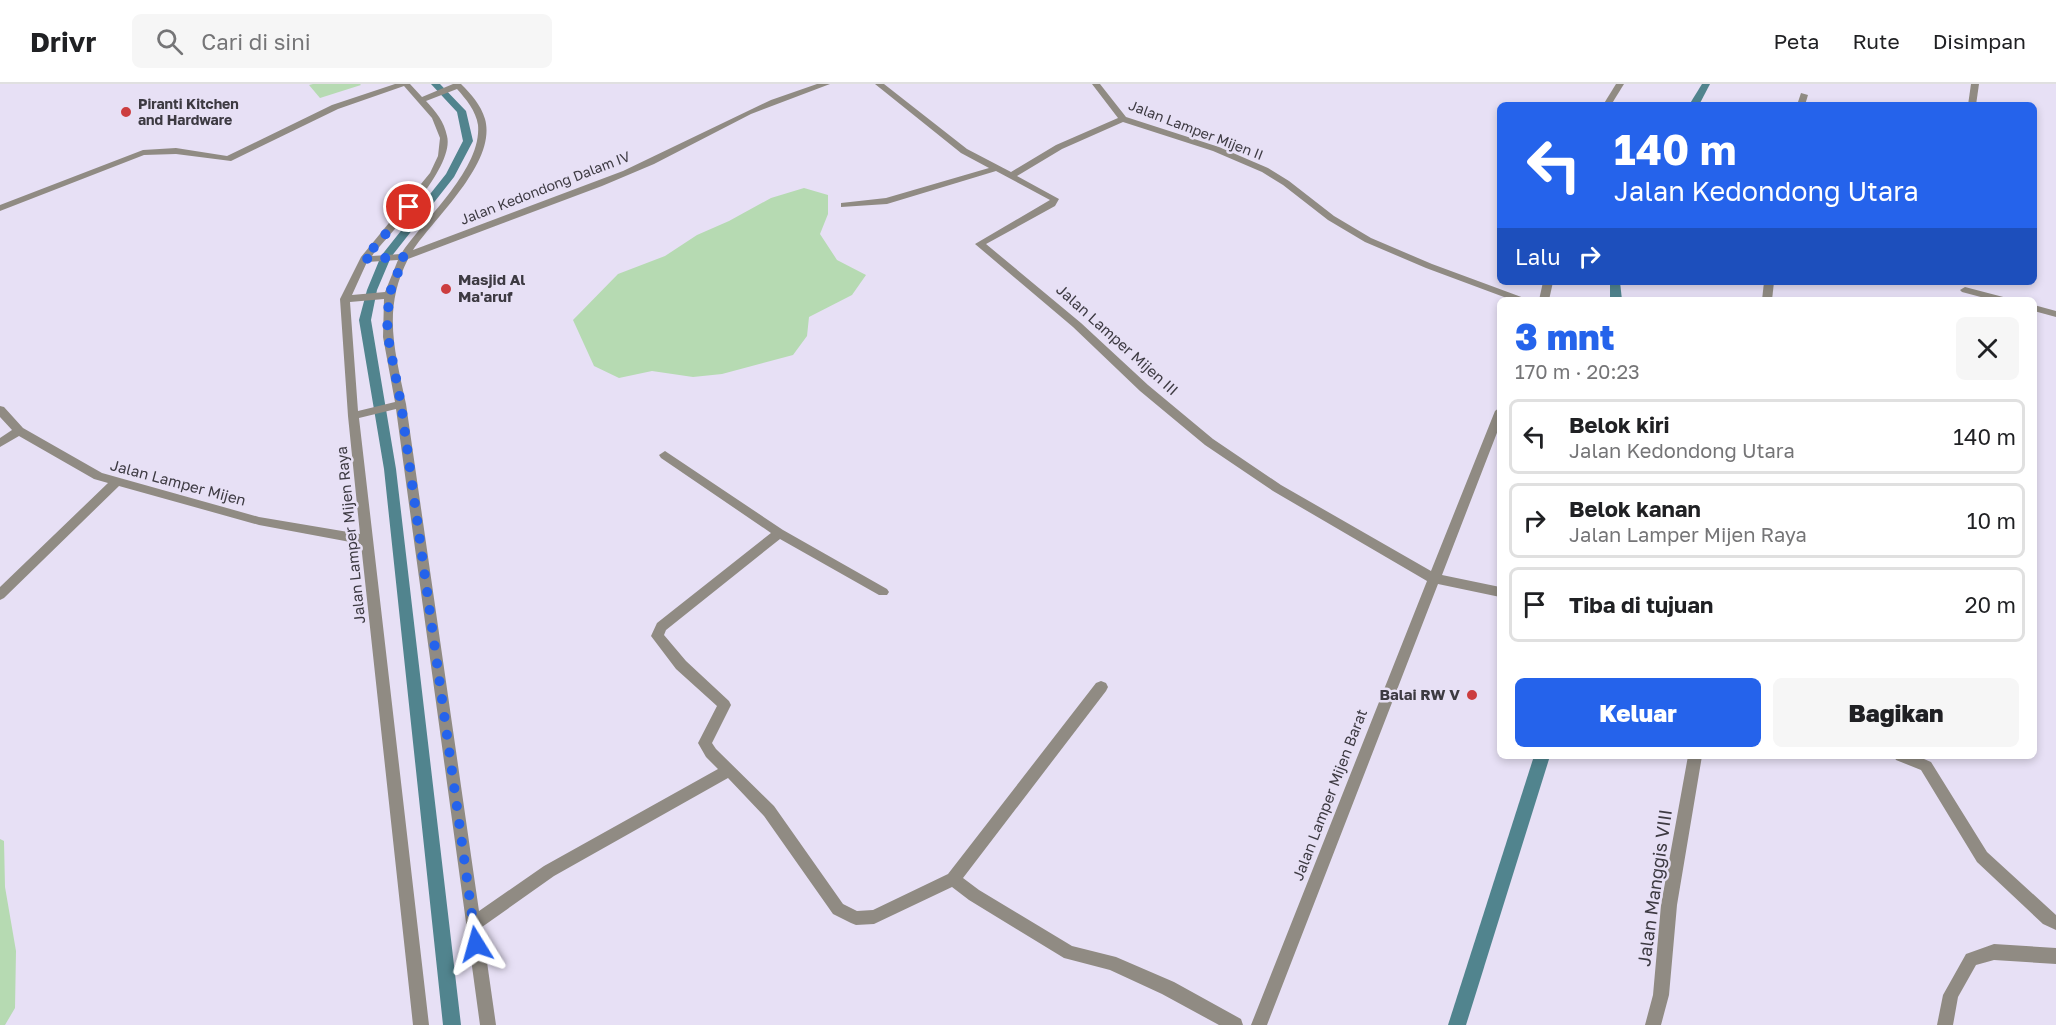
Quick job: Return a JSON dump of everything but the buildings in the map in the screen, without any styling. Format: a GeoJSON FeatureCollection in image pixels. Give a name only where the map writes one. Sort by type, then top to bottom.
{"type":"FeatureCollection","features":[{"type":"Feature","properties":{"kind":"street","name":"Jalan Lamper Mijen Raya"},"geometry":{"type":"LineString","coordinates":[[405,84],[426,98],[436,117],[444,138],[442,156],[434,174],[364,259],[345,299],[353,416],[421,1025]]}},
{"type":"Feature","properties":{"kind":"street"},"geometry":{"type":"LineString","coordinates":[[0,208],[143,153],[176,151],[228,159],[335,107],[405,84]]}},
{"type":"Feature","properties":{"kind":"street","name":"Jalan Kedondong Dalam IV"},"geometry":{"type":"LineString","coordinates":[[400,257],[628,172],[787,91],[826,84]]}},
{"type":"Feature","properties":{"kind":"street","name":"Jalan Lamper Mijen III"},"geometry":{"type":"LineString","coordinates":[[879,84],[964,151],[1055,199],[1052,204],[983,240],[980,244],[1077,325],[1144,388],[1209,442],[1277,488],[1433,578],[1497,591]]}},
{"type":"Feature","properties":{"kind":"street","name":"Jalan Lamper Mijen II"},"geometry":{"type":"LineString","coordinates":[[1096,84],[1123,119],[1216,149],[1265,170],[1286,183],[1331,218],[1368,240],[1429,267],[1513,297]]}},
{"type":"Feature","properties":{"kind":"street"},"geometry":{"type":"LineString","coordinates":[[1609,102],[1620,84]]}},
{"type":"Feature","properties":{"kind":"street"},"geometry":{"type":"LineString","coordinates":[[1972,102],[1975,84]]}},
{"type":"Feature","properties":{"kind":"street"},"geometry":{"type":"LineString","coordinates":[[426,98],[455,86],[477,109],[483,128],[476,154],[460,183],[400,257],[385,295],[387,332],[401,404],[488,1025]]}},
{"type":"Feature","properties":{"kind":"street"},"geometry":{"type":"LineString","coordinates":[[1802,102],[1804,95]]}},
{"type":"Feature","properties":{"kind":"street"},"geometry":{"type":"LineString","coordinates":[[1012,175],[1059,147],[1123,119]]}},
{"type":"Feature","properties":{"kind":"street"},"geometry":{"type":"LineString","coordinates":[[844,205],[887,201],[997,168]]}},
{"type":"Feature","properties":{"kind":"street"},"geometry":{"type":"LineString","coordinates":[[364,259],[400,257]]}},
{"type":"Feature","properties":{"kind":"street"},"geometry":{"type":"LineString","coordinates":[[1966,290],[1993,297]]}},
{"type":"Feature","properties":{"kind":"street"},"geometry":{"type":"LineString","coordinates":[[345,299],[385,295]]}},
{"type":"Feature","properties":{"kind":"street"},"geometry":{"type":"LineString","coordinates":[[2037,309],[2056,314]]}},
{"type":"Feature","properties":{"kind":"street"},"geometry":{"type":"LineString","coordinates":[[353,416],[401,404]]}},
{"type":"Feature","properties":{"kind":"street","name":"Jalan Lamper Mijen"},"geometry":{"type":"LineString","coordinates":[[0,410],[19,431],[98,476],[259,521],[366,540]]}},
{"type":"Feature","properties":{"kind":"street","name":"Jalan Lamper Mijen Barat"},"geometry":{"type":"LineString","coordinates":[[1258,1025],[1497,418]]}},
{"type":"Feature","properties":{"kind":"street"},"geometry":{"type":"LineString","coordinates":[[0,443],[19,431]]}},
{"type":"Feature","properties":{"kind":"street"},"geometry":{"type":"LineString","coordinates":[[665,455],[779,533],[883,592]]}},
{"type":"Feature","properties":{"kind":"street"},"geometry":{"type":"LineString","coordinates":[[0,595],[116,482]]}},
{"type":"Feature","properties":{"kind":"street"},"geometry":{"type":"LineString","coordinates":[[779,533],[661,627],[657,636],[681,665],[724,705],[705,743],[711,753],[770,811],[838,909],[856,918],[874,917],[953,879],[984,837],[1053,753],[1101,687]]}},
{"type":"Feature","properties":{"kind":"street","name":"Jalan Manggis VIII"},"geometry":{"type":"LineString","coordinates":[[1653,1025],[1661,995],[1669,905],[1694,759]]}},
{"type":"Feature","properties":{"kind":"street"},"geometry":{"type":"LineString","coordinates":[[1927,761],[1982,857],[2048,919],[2056,923]]}},
{"type":"Feature","properties":{"kind":"street"},"geometry":{"type":"LineString","coordinates":[[473,924],[549,872],[729,770]]}},
{"type":"Feature","properties":{"kind":"street"},"geometry":{"type":"LineString","coordinates":[[953,879],[974,895],[1069,954],[1110,962],[1168,988],[1235,1025]]}},
{"type":"Feature","properties":{"kind":"street"},"geometry":{"type":"LineString","coordinates":[[1945,1025],[1951,995],[1971,959],[1994,952],[2056,956]]}},
{"type":"Feature","properties":{"kind":"green space"},"geometry":{"type":"Polygon","coordinates":[[[309,85],[361,85],[320,98],[309,85]]]}},
{"type":"Feature","properties":{"kind":"green space"},"geometry":{"type":"Polygon","coordinates":[[[804,188],[828,195],[828,214],[820,234],[837,260],[866,275],[852,295],[809,317],[807,336],[793,355],[722,374],[693,377],[652,371],[619,378],[594,366],[573,320],[618,274],[665,256],[697,235],[771,198],[804,188]]]}},
{"type":"Feature","properties":{"kind":"green space"},"geometry":{"type":"Polygon","coordinates":[[[0,839],[4,841],[5,887],[16,951],[15,1008],[5,1025],[0,1025],[0,839]]]}},
{"type":"Feature","properties":{"kind":"waterway"},"geometry":{"type":"LineString","coordinates":[[435,84],[461,111],[468,141],[451,175],[386,256],[372,290],[365,320],[390,469],[452,1025]]}},
{"type":"Feature","properties":{"kind":"waterway"},"geometry":{"type":"LineString","coordinates":[[1696,102],[1706,84]]}},
{"type":"Feature","properties":{"kind":"waterway"},"geometry":{"type":"LineString","coordinates":[[1615,285],[1616,297]]}},
{"type":"Feature","properties":{"kind":"waterway"},"geometry":{"type":"LineString","coordinates":[[1457,1025],[1541,759]]}},
{"type":"Feature","properties":{"kind":"place","name":"Piranti Kitchen and Hardware"},"geometry":{"type":"Point","coordinates":[126,112]}},
{"type":"Feature","properties":{"kind":"place","name":"Masjid Al Ma'aruf"},"geometry":{"type":"Point","coordinates":[446,289]}},
{"type":"Feature","properties":{"kind":"place","name":"Balai RW V"},"geometry":{"type":"Point","coordinates":[1472,695]}},
{"type":"Feature","properties":{"kind":"route"},"geometry":{"type":"LineString","coordinates":[[409,207],[364,259],[404,257],[389,295],[387,332],[401,404],[476,944]]}}]}
